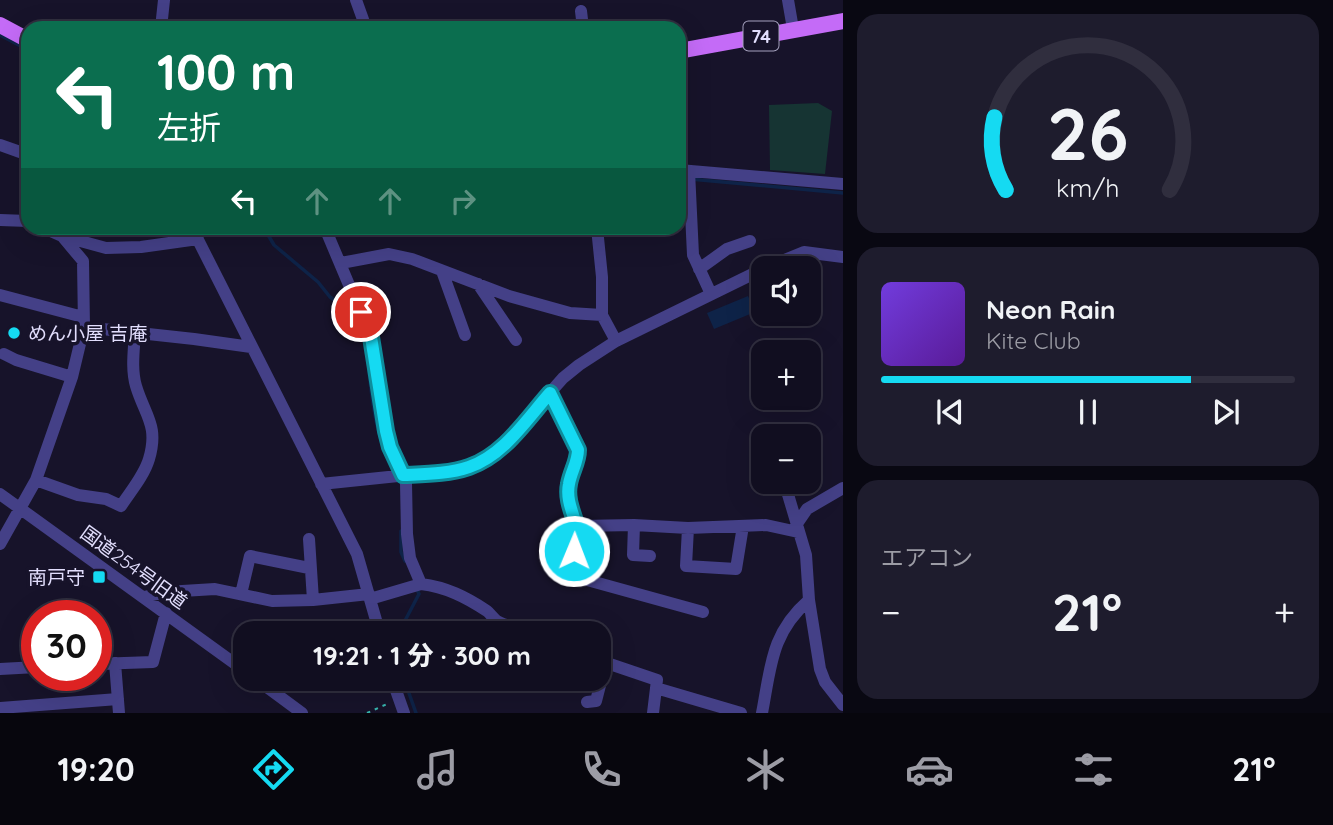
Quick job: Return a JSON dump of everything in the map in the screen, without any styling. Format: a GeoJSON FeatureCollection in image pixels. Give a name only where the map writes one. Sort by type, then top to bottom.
{"type":"FeatureCollection","features":[{"type":"Feature","properties":{"kind":"main road","name":"74"},"geometry":{"type":"LineString","coordinates":[[686,50],[843,21]]}},
{"type":"Feature","properties":{"kind":"main road"},"geometry":{"type":"LineString","coordinates":[[0,25],[21,36]]}},
{"type":"Feature","properties":{"kind":"street"},"geometry":{"type":"LineString","coordinates":[[162,21],[164,0]]}},
{"type":"Feature","properties":{"kind":"street"},"geometry":{"type":"LineString","coordinates":[[356,0],[361,21]]}},
{"type":"Feature","properties":{"kind":"street"},"geometry":{"type":"LineString","coordinates":[[788,0],[793,29]]}},
{"type":"Feature","properties":{"kind":"street"},"geometry":{"type":"LineString","coordinates":[[581,11],[582,21]]}},
{"type":"Feature","properties":{"kind":"street"},"geometry":{"type":"LineString","coordinates":[[0,145],[20,152]]}},
{"type":"Feature","properties":{"kind":"street"},"geometry":{"type":"LineString","coordinates":[[686,170],[843,184]]}},
{"type":"Feature","properties":{"kind":"street"},"geometry":{"type":"LineString","coordinates":[[686,191],[692,255],[711,294]]}},
{"type":"Feature","properties":{"kind":"street"},"geometry":{"type":"LineString","coordinates":[[0,220],[21,221]]}},
{"type":"Feature","properties":{"kind":"street"},"geometry":{"type":"LineString","coordinates":[[62,236],[102,246],[141,247],[187,235]]}},
{"type":"Feature","properties":{"kind":"street"},"geometry":{"type":"LineString","coordinates":[[196,235],[357,555],[376,621]]}},
{"type":"Feature","properties":{"kind":"street"},"geometry":{"type":"LineString","coordinates":[[328,235],[371,337],[386,431],[408,493],[409,551],[421,584]]}},
{"type":"Feature","properties":{"kind":"street"},"geometry":{"type":"LineString","coordinates":[[598,235],[602,316],[616,341]]}},
{"type":"Feature","properties":{"kind":"street"},"geometry":{"type":"LineString","coordinates":[[0,544],[36,480],[72,377],[84,322],[83,261],[62,236]]}},
{"type":"Feature","properties":{"kind":"street"},"geometry":{"type":"LineString","coordinates":[[699,269],[727,249],[750,241]]}},
{"type":"Feature","properties":{"kind":"street"},"geometry":{"type":"LineString","coordinates":[[83,261],[102,246]]}},
{"type":"Feature","properties":{"kind":"street"},"geometry":{"type":"LineString","coordinates":[[794,256],[804,252],[843,257]]}},
{"type":"Feature","properties":{"kind":"street"},"geometry":{"type":"LineString","coordinates":[[341,263],[389,254],[412,259],[509,296],[570,313],[602,316]]}},
{"type":"Feature","properties":{"kind":"street"},"geometry":{"type":"LineString","coordinates":[[442,271],[465,335]]}},
{"type":"Feature","properties":{"kind":"street"},"geometry":{"type":"LineString","coordinates":[[321,484],[469,467],[493,455],[563,378],[579,365],[616,341],[751,274]]}},
{"type":"Feature","properties":{"kind":"street"},"geometry":{"type":"LineString","coordinates":[[478,284],[516,340]]}},
{"type":"Feature","properties":{"kind":"street"},"geometry":{"type":"LineString","coordinates":[[0,295],[84,322],[135,332],[251,347]]}},
{"type":"Feature","properties":{"kind":"street"},"geometry":{"type":"LineString","coordinates":[[36,480],[78,495],[106,499],[121,506],[148,461],[153,439],[152,426],[136,387],[133,370],[135,332]]}},
{"type":"Feature","properties":{"kind":"street"},"geometry":{"type":"LineString","coordinates":[[4,354],[72,377]]}},
{"type":"Feature","properties":{"kind":"street"},"geometry":{"type":"LineString","coordinates":[[550,393],[578,450],[568,493],[576,524],[579,526]]}},
{"type":"Feature","properties":{"kind":"street"},"geometry":{"type":"LineString","coordinates":[[797,529],[807,509],[843,488]]}},
{"type":"Feature","properties":{"kind":"street","name":"国道254号旧道"},"geometry":{"type":"LineString","coordinates":[[0,494],[233,662]]}},
{"type":"Feature","properties":{"kind":"street"},"geometry":{"type":"LineString","coordinates":[[788,494],[806,555],[809,600],[820,669],[825,682],[843,705]]}},
{"type":"Feature","properties":{"kind":"street"},"geometry":{"type":"LineString","coordinates":[[579,526],[634,524],[688,528],[776,525],[797,529]]}},
{"type":"Feature","properties":{"kind":"street"},"geometry":{"type":"LineString","coordinates":[[634,524],[633,555],[650,556]]}},
{"type":"Feature","properties":{"kind":"street"},"geometry":{"type":"LineString","coordinates":[[579,526],[569,575],[703,612]]}},
{"type":"Feature","properties":{"kind":"street"},"geometry":{"type":"LineString","coordinates":[[688,528],[686,566],[736,569],[743,527]]}},
{"type":"Feature","properties":{"kind":"street"},"geometry":{"type":"LineString","coordinates":[[309,538],[313,600]]}},
{"type":"Feature","properties":{"kind":"street"},"geometry":{"type":"LineString","coordinates":[[241,594],[250,556],[309,568]]}},
{"type":"Feature","properties":{"kind":"street"},"geometry":{"type":"LineString","coordinates":[[144,597],[166,592],[215,589],[272,601],[313,600],[370,597],[421,584],[454,592],[482,608],[498,621]]}},
{"type":"Feature","properties":{"kind":"street"},"geometry":{"type":"LineString","coordinates":[[762,713],[780,634],[793,614],[809,600]]}},
{"type":"Feature","properties":{"kind":"street"},"geometry":{"type":"LineString","coordinates":[[112,663],[153,662],[166,613]]}},
{"type":"Feature","properties":{"kind":"street"},"geometry":{"type":"LineString","coordinates":[[115,663],[120,713]]}},
{"type":"Feature","properties":{"kind":"street"},"geometry":{"type":"LineString","coordinates":[[611,664],[657,680],[653,713]]}},
{"type":"Feature","properties":{"kind":"street"},"geometry":{"type":"LineString","coordinates":[[0,669],[21,668]]}},
{"type":"Feature","properties":{"kind":"street"},"geometry":{"type":"LineString","coordinates":[[656,688],[741,713]]}},
{"type":"Feature","properties":{"kind":"street"},"geometry":{"type":"LineString","coordinates":[[272,691],[302,713]]}},
{"type":"Feature","properties":{"kind":"street"},"geometry":{"type":"LineString","coordinates":[[395,691],[404,713]]}},
{"type":"Feature","properties":{"kind":"street"},"geometry":{"type":"LineString","coordinates":[[587,702],[596,701],[598,691]]}},
{"type":"Feature","properties":{"kind":"street"},"geometry":{"type":"LineString","coordinates":[[0,708],[118,699]]}},
{"type":"Feature","properties":{"kind":"path"},"geometry":{"type":"LineString","coordinates":[[367,713],[397,699]]}},
{"type":"Feature","properties":{"kind":"green space"},"geometry":{"type":"Polygon","coordinates":[[[818,103],[832,111],[825,174],[770,170],[769,105],[818,103]]]}},
{"type":"Feature","properties":{"kind":"water"},"geometry":{"type":"Polygon","coordinates":[[[748,296],[751,303],[751,314],[714,329],[707,313],[748,296]]]}},
{"type":"Feature","properties":{"kind":"waterway"},"geometry":{"type":"LineString","coordinates":[[0,35],[21,46]]}},
{"type":"Feature","properties":{"kind":"waterway"},"geometry":{"type":"LineString","coordinates":[[686,179],[843,193]]}},
{"type":"Feature","properties":{"kind":"waterway"},"geometry":{"type":"LineString","coordinates":[[268,235],[274,245],[318,282],[330,297],[355,315]]}},
{"type":"Feature","properties":{"kind":"waterway"},"geometry":{"type":"LineString","coordinates":[[368,358],[378,429],[392,466]]}},
{"type":"Feature","properties":{"kind":"waterway"},"geometry":{"type":"LineString","coordinates":[[401,531],[401,552],[405,561]]}},
{"type":"Feature","properties":{"kind":"waterway"},"geometry":{"type":"LineString","coordinates":[[405,621],[419,594],[416,587]]}},
{"type":"Feature","properties":{"kind":"waterway"},"geometry":{"type":"LineString","coordinates":[[408,691],[416,713]]}},
{"type":"Feature","properties":{"kind":"place","name":"めん小屋 吉庵"},"geometry":{"type":"Point","coordinates":[14,333]}},
{"type":"Feature","properties":{"kind":"place","name":"南戸守"},"geometry":{"type":"Point","coordinates":[99,577]}},
{"type":"Feature","properties":{"kind":"route"},"geometry":{"type":"LineString","coordinates":[[361,312],[371,337],[390,447],[403,475],[456,470],[469,467],[493,455],[550,393],[578,450],[568,493],[576,524],[579,526],[574,551]]}}]}
